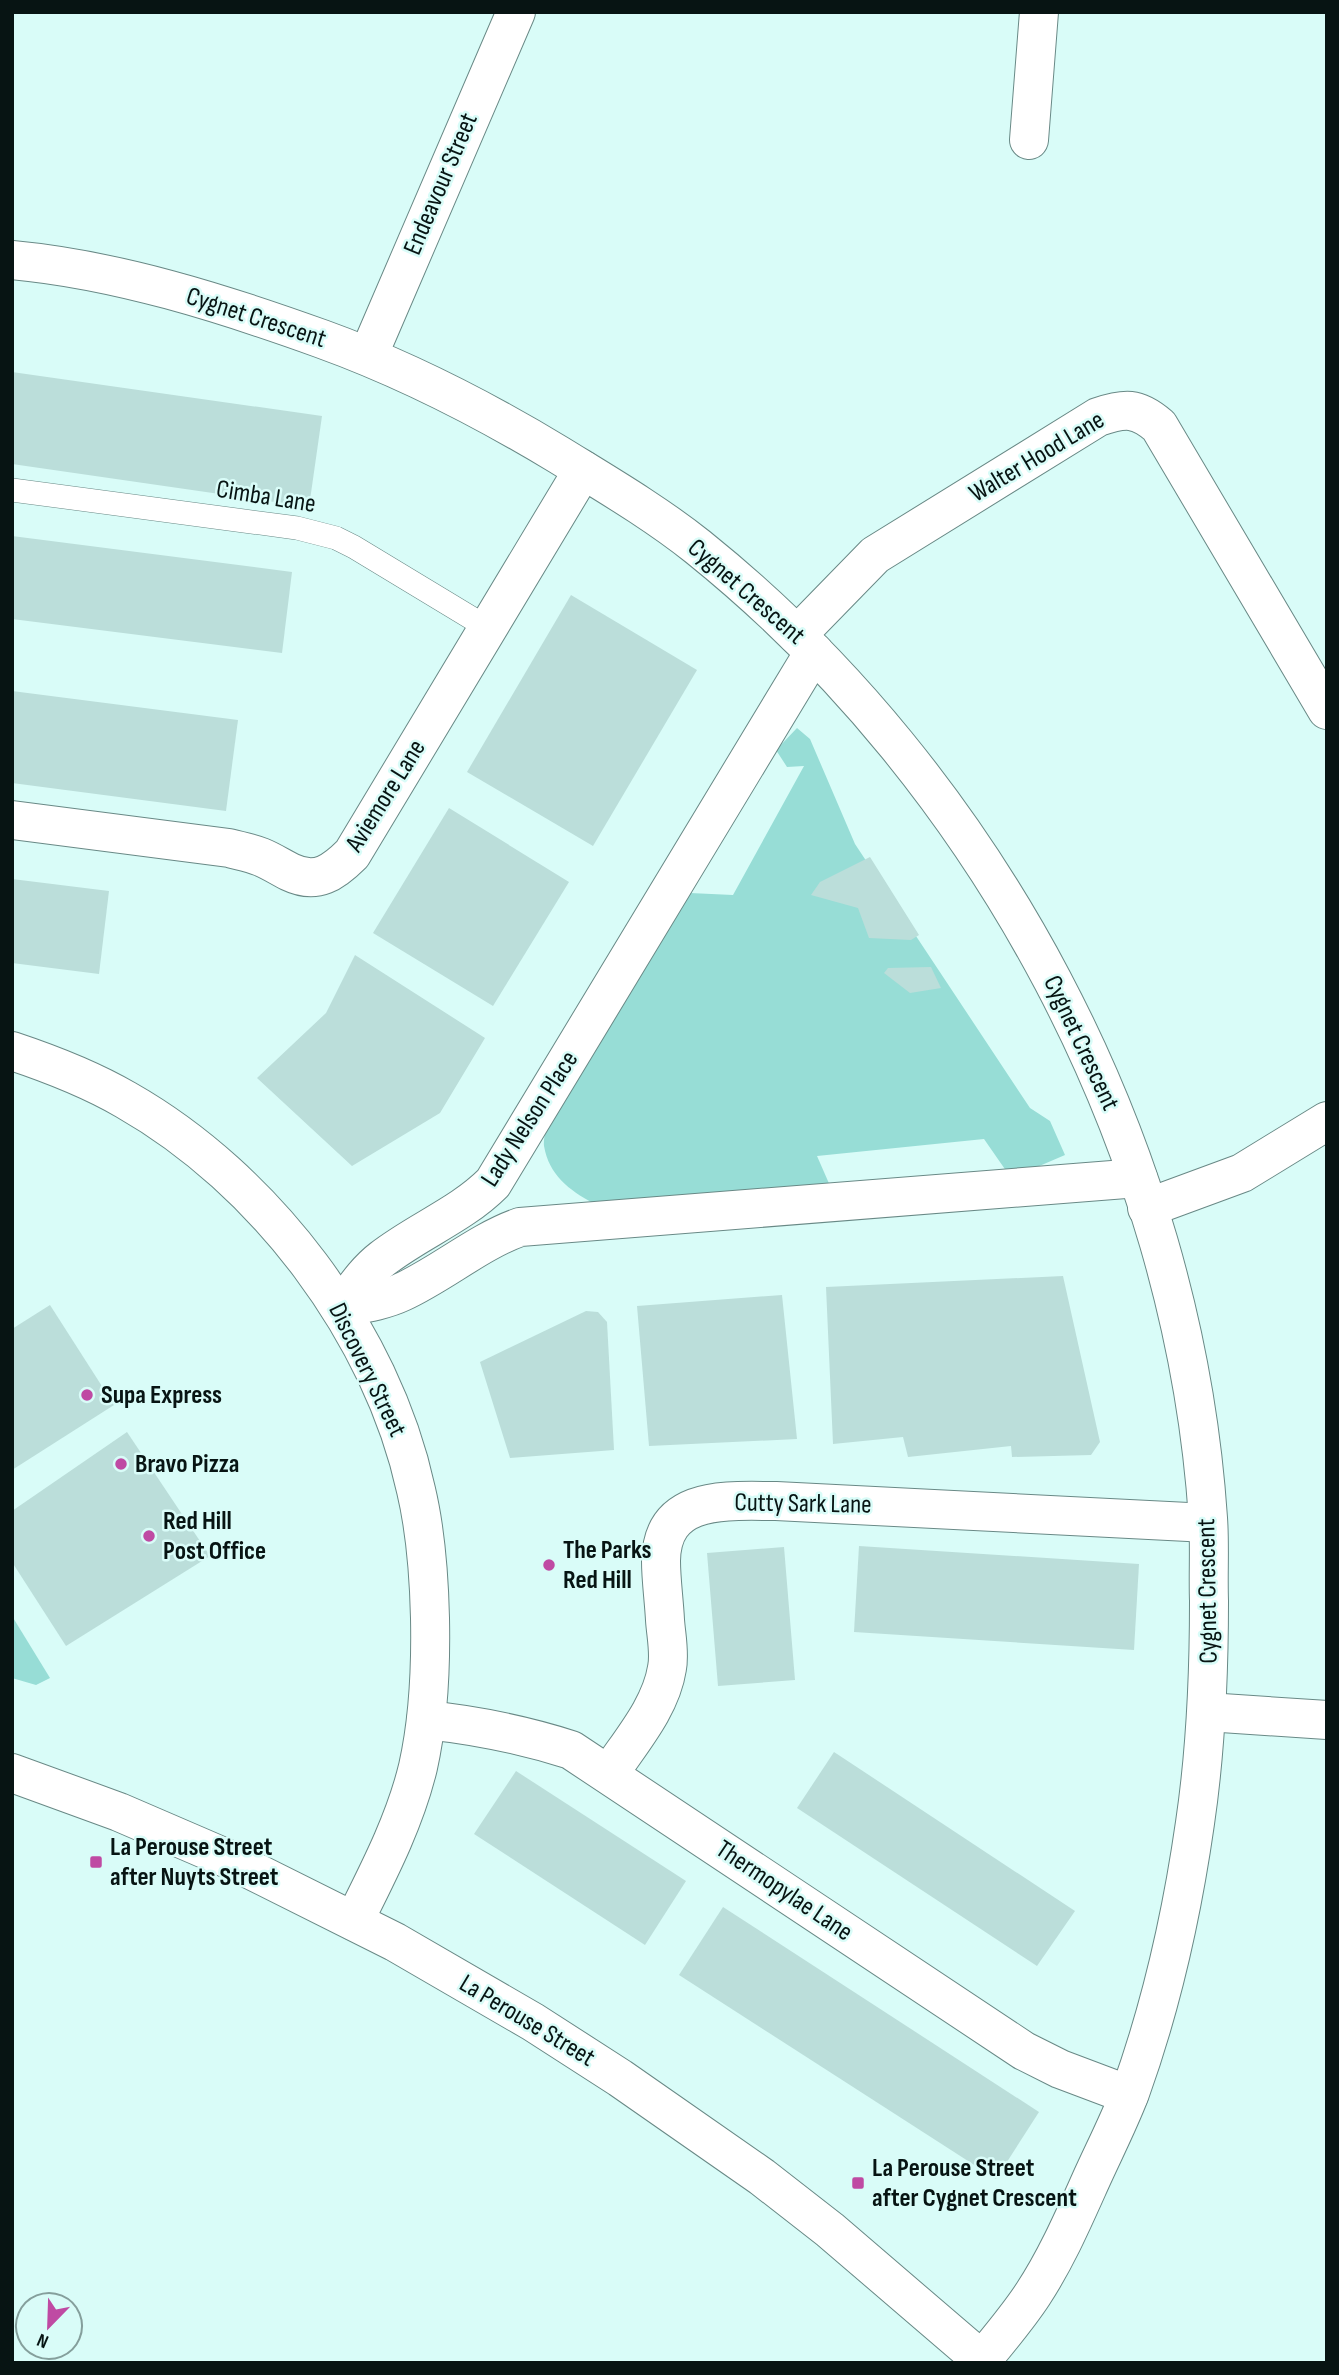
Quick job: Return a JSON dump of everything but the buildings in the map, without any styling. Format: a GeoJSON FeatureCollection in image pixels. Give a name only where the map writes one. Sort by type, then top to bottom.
{"type":"FeatureCollection","features":[{"type":"Feature","properties":{"kind":"street","name":"Endeavour Street"},"geometry":{"type":"LineString","coordinates":[[368,356],[516,12]]}},
{"type":"Feature","properties":{"kind":"street"},"geometry":{"type":"LineString","coordinates":[[1029,140],[1039,12]]}},
{"type":"Feature","properties":{"kind":"street","name":"Cygnet Crescent"},"geometry":{"type":"LineString","coordinates":[[12,260],[101,274],[192,296],[247,312],[368,356],[476,407],[641,505],[695,545],[805,643],[867,709],[963,831],[1006,896],[1045,964],[1080,1034],[1111,1105],[1142,1193],[1164,1264],[1185,1353],[1202,1457],[1208,1523],[1207,1712],[1200,1788],[1186,1879],[1158,2001],[1129,2095],[1050,2267],[984,2361]]}},
{"type":"Feature","properties":{"kind":"street","name":"Walter Hood Lane"},"geometry":{"type":"LineString","coordinates":[[805,643],[875,555],[1098,416],[1119,409],[1148,416],[1159,426],[1327,710]]}},
{"type":"Feature","properties":{"kind":"street","name":"Aviemore Lane"},"geometry":{"type":"LineString","coordinates":[[12,820],[229,848],[261,857],[293,874],[308,877],[323,876],[337,870],[352,854],[583,470]]}},
{"type":"Feature","properties":{"kind":"street","name":"Lady Nelson Place"},"geometry":{"type":"LineString","coordinates":[[340,1308],[361,1279],[382,1259],[461,1210],[493,1182],[805,643]]}},
{"type":"Feature","properties":{"kind":"street","name":"Discovery Street"},"geometry":{"type":"LineString","coordinates":[[12,1051],[81,1078],[126,1100],[189,1142],[252,1196],[307,1262],[340,1308],[386,1398],[416,1488],[425,1539],[430,1644],[426,1720],[418,1765],[403,1815],[354,1920]]}},
{"type":"Feature","properties":{"kind":"street"},"geometry":{"type":"LineString","coordinates":[[1142,1193],[1241,1173],[1327,1121]]}},
{"type":"Feature","properties":{"kind":"street","name":"Lady Nelson Place"},"geometry":{"type":"LineString","coordinates":[[340,1308],[376,1302],[402,1292],[500,1234],[520,1227],[598,1219],[1142,1193]]}},
{"type":"Feature","properties":{"kind":"street","name":"Cutty Sark Lane"},"geometry":{"type":"LineString","coordinates":[[609,1774],[661,1694],[668,1665],[661,1560],[663,1541],[671,1525],[692,1508],[737,1501],[776,1501],[1208,1523]]}},
{"type":"Feature","properties":{"kind":"street"},"geometry":{"type":"LineString","coordinates":[[1207,1712],[1327,1720]]}},
{"type":"Feature","properties":{"kind":"street","name":"Thermopylae Lane"},"geometry":{"type":"LineString","coordinates":[[426,1720],[465,1724],[571,1750],[1024,2051],[1060,2069],[1129,2095]]}},
{"type":"Feature","properties":{"kind":"street","name":"La Perouse Street"},"geometry":{"type":"LineString","coordinates":[[12,1773],[68,1792],[196,1845],[354,1920],[533,2022],[620,2078],[751,2169],[830,2230],[984,2361]]}},
{"type":"Feature","properties":{"kind":"lane","name":"Cimba Lane"},"geometry":{"type":"LineString","coordinates":[[12,490],[297,528],[336,538],[488,628]]}},
{"type":"Feature","properties":{"kind":"shaded area"},"geometry":{"type":"Polygon","coordinates":[[[797,728],[810,739],[855,844],[1030,1108],[1050,1121],[1065,1155],[1023,1173],[1009,1175],[984,1139],[817,1156],[831,1188],[593,1203],[561,1181],[550,1165],[544,1143],[549,1119],[690,893],[733,895],[804,766],[787,767],[776,750],[797,728]]]}},
{"type":"Feature","properties":{"kind":"shaded area"},"geometry":{"type":"Polygon","coordinates":[[[12,1616],[50,1678],[36,1685],[12,1678],[12,1616]]]}},
{"type":"Feature","properties":{"kind":"place","name":"Supa Express"},"geometry":{"type":"Point","coordinates":[87,1395]}},
{"type":"Feature","properties":{"kind":"place","name":"Bravo Pizza"},"geometry":{"type":"Point","coordinates":[121,1464]}},
{"type":"Feature","properties":{"kind":"place","name":"Red Hill Post Office"},"geometry":{"type":"Point","coordinates":[149,1536]}},
{"type":"Feature","properties":{"kind":"place","name":"The Parks Red Hill"},"geometry":{"type":"Point","coordinates":[549,1565]}},
{"type":"Feature","properties":{"kind":"place","name":"La Perouse Street after Nuyts Street"},"geometry":{"type":"Point","coordinates":[96,1862]}},
{"type":"Feature","properties":{"kind":"place","name":"La Perouse Street after Cygnet Crescent"},"geometry":{"type":"Point","coordinates":[858,2183]}}]}
